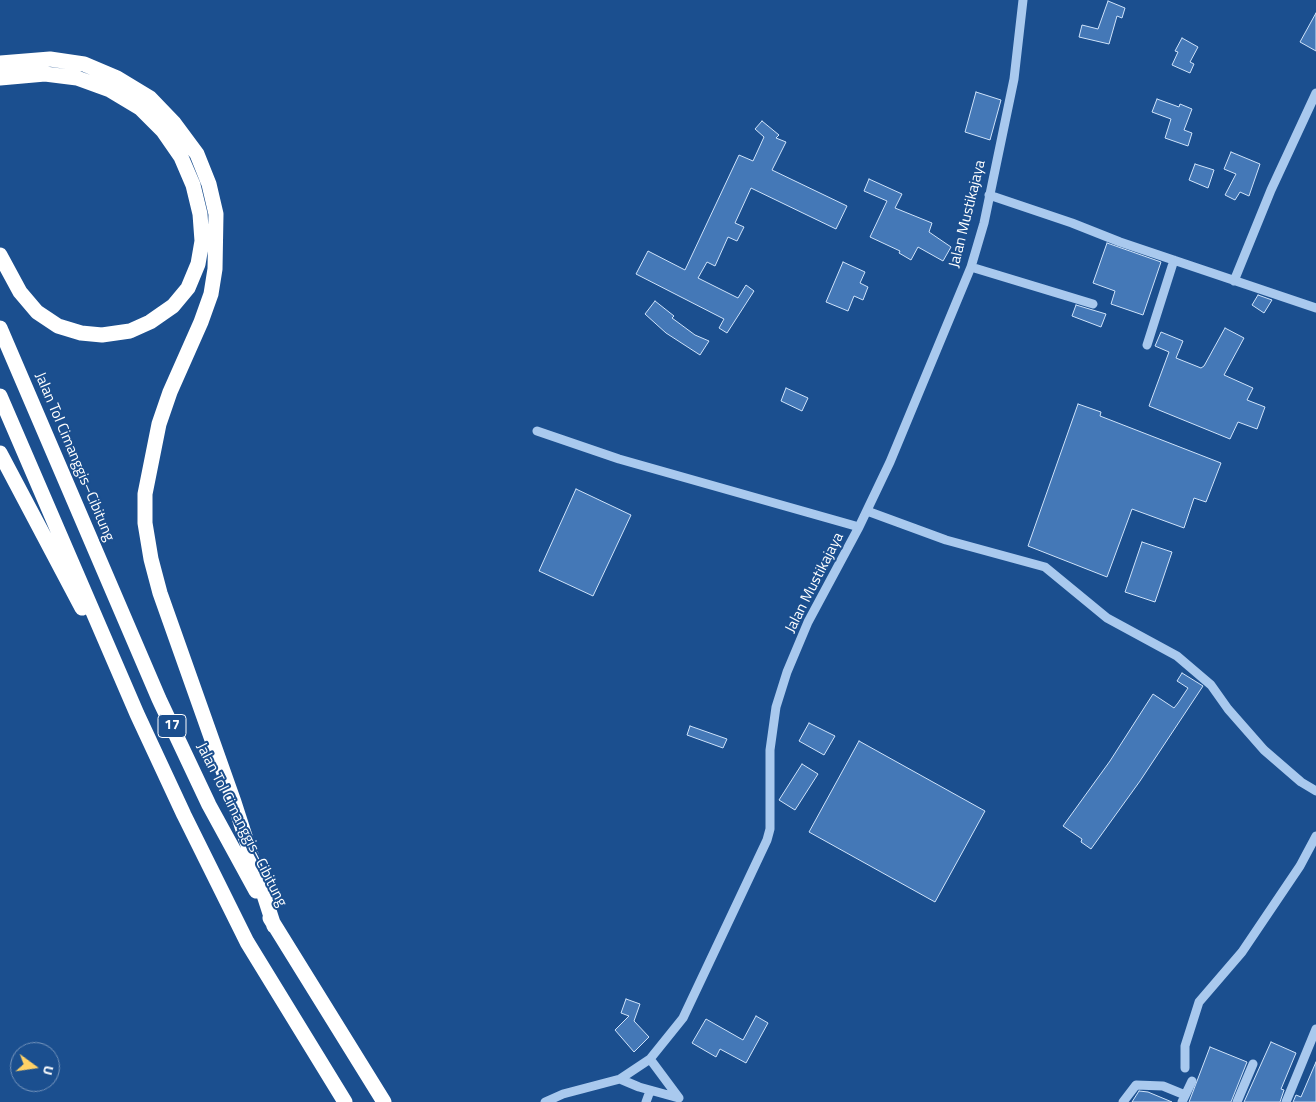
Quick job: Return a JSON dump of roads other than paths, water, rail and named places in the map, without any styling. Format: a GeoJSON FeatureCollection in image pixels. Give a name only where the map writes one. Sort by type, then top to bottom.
{"type":"FeatureCollection","features":[{"type":"Feature","properties":{"kind":"highway"},"geometry":{"type":"LineString","coordinates":[[0,63],[50,59],[84,64],[117,78],[150,98],[174,123],[196,154],[208,184],[216,214],[216,251],[212,286],[201,322],[170,392],[160,424],[145,494],[146,523],[151,559],[160,593],[234,802],[274,926]]}},
{"type":"Feature","properties":{"kind":"highway"},"geometry":{"type":"LineString","coordinates":[[0,78],[45,74],[77,78],[110,90],[140,108],[163,131],[181,157],[193,185],[200,214],[202,241],[198,264],[188,288],[173,306],[150,322],[130,331],[102,335],[81,333],[58,326],[38,312],[20,292],[0,255]]}},
{"type":"Feature","properties":{"kind":"highway","name":"Jalan Tol Cimanggis–Cibitung"},"geometry":{"type":"LineString","coordinates":[[0,328],[159,699],[209,805],[274,926],[384,1102]]}},
{"type":"Feature","properties":{"kind":"highway","name":"17"},"geometry":{"type":"LineString","coordinates":[[0,396],[137,714],[184,815],[248,942],[345,1102]]}},
{"type":"Feature","properties":{"kind":"highway"},"geometry":{"type":"LineString","coordinates":[[0,453],[137,714]]}},
{"type":"Feature","properties":{"kind":"street","name":"Jalan Mustikajaya"},"geometry":{"type":"LineString","coordinates":[[545,1102],[563,1094],[620,1078],[650,1059],[683,1018],[767,840],[770,828],[770,750],[776,707],[787,672],[808,622],[867,511],[906,425],[971,267],[1014,79],[1023,0]]}},
{"type":"Feature","properties":{"kind":"street"},"geometry":{"type":"LineString","coordinates":[[1234,281],[1271,190],[1316,94]]}},
{"type":"Feature","properties":{"kind":"street"},"geometry":{"type":"LineString","coordinates":[[989,195],[1316,308]]}},
{"type":"Feature","properties":{"kind":"street"},"geometry":{"type":"LineString","coordinates":[[1147,346],[1174,260]]}},
{"type":"Feature","properties":{"kind":"street"},"geometry":{"type":"LineString","coordinates":[[971,267],[1093,304]]}},
{"type":"Feature","properties":{"kind":"street"},"geometry":{"type":"LineString","coordinates":[[537,431],[619,460],[859,527]]}},
{"type":"Feature","properties":{"kind":"street"},"geometry":{"type":"LineString","coordinates":[[867,511],[946,540],[1045,567],[1107,618],[1178,656],[1211,685],[1228,709],[1264,750],[1301,782],[1316,791]]}},
{"type":"Feature","properties":{"kind":"street"},"geometry":{"type":"LineString","coordinates":[[1185,1068],[1185,1046],[1199,1002],[1242,952],[1300,866],[1316,836]]}},
{"type":"Feature","properties":{"kind":"street"},"geometry":{"type":"LineString","coordinates":[[1286,1102],[1316,1030]]}},
{"type":"Feature","properties":{"kind":"street"},"geometry":{"type":"LineString","coordinates":[[650,1059],[679,1098]]}},
{"type":"Feature","properties":{"kind":"street"},"geometry":{"type":"LineString","coordinates":[[1237,1102],[1253,1064]]}},
{"type":"Feature","properties":{"kind":"street"},"geometry":{"type":"LineString","coordinates":[[620,1078],[650,1091],[688,1102]]}},
{"type":"Feature","properties":{"kind":"street"},"geometry":{"type":"LineString","coordinates":[[1123,1102],[1136,1085],[1163,1086],[1184,1098],[1192,1081]]}},
{"type":"Feature","properties":{"kind":"street"},"geometry":{"type":"LineString","coordinates":[[646,1102],[650,1091]]}}]}
